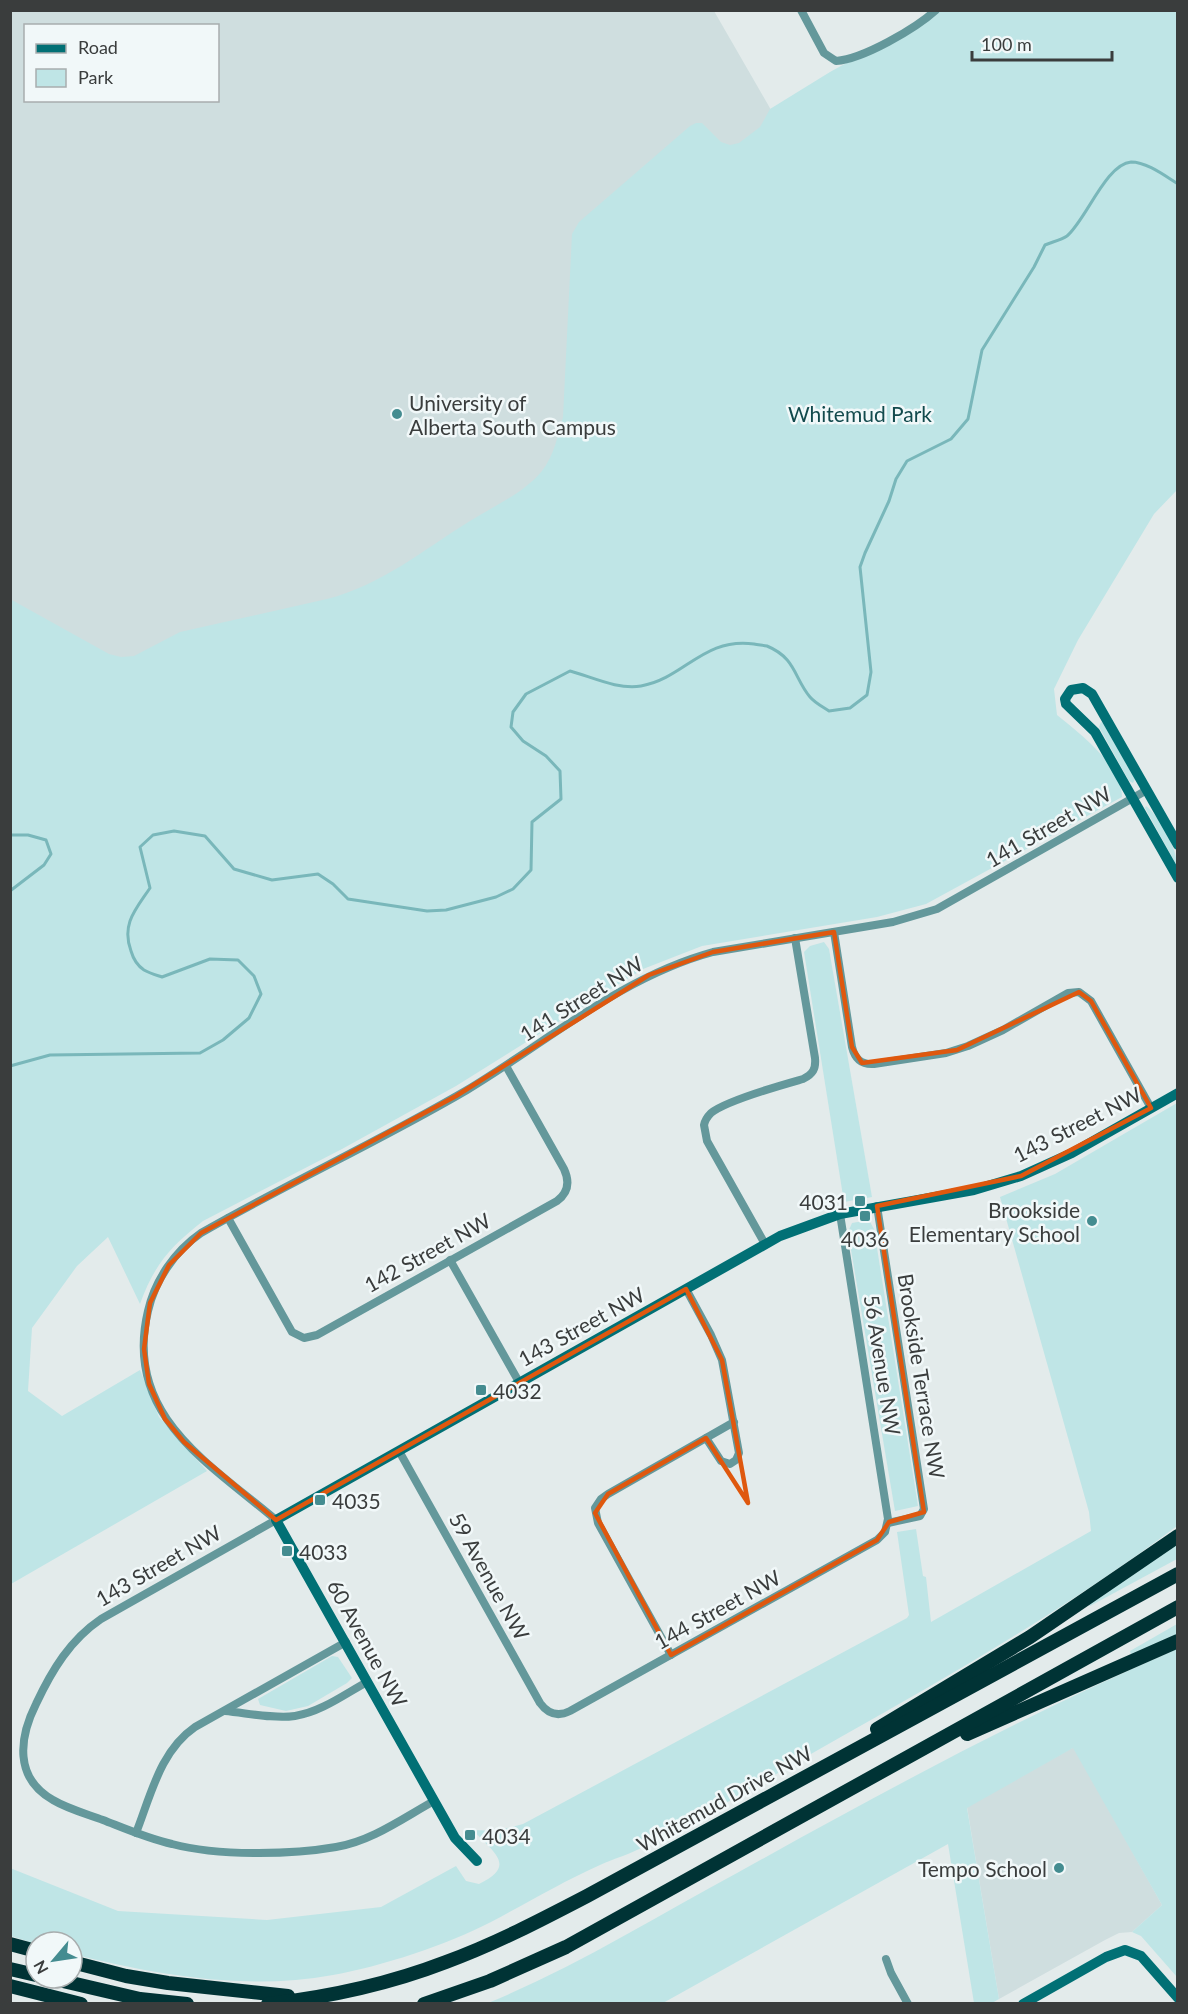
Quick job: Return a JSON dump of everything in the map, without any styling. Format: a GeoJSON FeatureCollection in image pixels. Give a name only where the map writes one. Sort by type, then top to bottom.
{"type":"FeatureCollection","features":[{"type":"Feature","properties":{"kind":"highway"},"geometry":{"type":"LineString","coordinates":[[738,1814],[1030,1637],[1178,1536]]}},
{"type":"Feature","properties":{"kind":"highway","name":"Whitemud Drive NW"},"geometry":{"type":"LineString","coordinates":[[268,2004],[311,1999],[392,1980],[479,1948],[587,1896],[1178,1574]]}},
{"type":"Feature","properties":{"kind":"highway"},"geometry":{"type":"LineString","coordinates":[[424,2004],[490,1981],[566,1947],[1178,1607]]}},
{"type":"Feature","properties":{"kind":"highway"},"geometry":{"type":"LineString","coordinates":[[894,1766],[1178,1641]]}},
{"type":"Feature","properties":{"kind":"highway"},"geometry":{"type":"LineString","coordinates":[[84,1965],[126,1976],[168,1983],[311,1999]]}},
{"type":"Feature","properties":{"kind":"highway"},"geometry":{"type":"LineString","coordinates":[[10,1986],[81,2004]]}},
{"type":"Feature","properties":{"kind":"highway"},"geometry":{"type":"LineString","coordinates":[[84,1986],[140,1999],[187,2004]]}},
{"type":"Feature","properties":{"kind":"street"},"geometry":{"type":"LineString","coordinates":[[801,10],[824,53],[836,61],[854,56],[899,36],[936,10]]}},
{"type":"Feature","properties":{"kind":"street"},"geometry":{"type":"LineString","coordinates":[[1178,845],[1092,694],[1083,688],[1071,690],[1065,699],[1066,704],[1095,732],[1178,878]]}},
{"type":"Feature","properties":{"kind":"street","name":"141 Street NW"},"geometry":{"type":"LineString","coordinates":[[150,1303],[164,1274],[184,1248],[201,1233],[441,1104],[506,1066],[625,988],[649,975],[685,960],[713,952],[893,922],[937,909],[1147,790]]}},
{"type":"Feature","properties":{"kind":"street"},"geometry":{"type":"LineString","coordinates":[[834,932],[852,1047],[859,1061],[874,1064],[957,1050],[988,1037],[1068,993],[1079,992],[1091,1001],[1151,1108]]}},
{"type":"Feature","properties":{"kind":"street"},"geometry":{"type":"LineString","coordinates":[[765,1244],[704,1135],[704,1125],[709,1115],[717,1110],[751,1095],[803,1079],[814,1070],[815,1058],[795,938]]}},
{"type":"Feature","properties":{"kind":"street","name":"142 Street NW"},"geometry":{"type":"LineString","coordinates":[[228,1218],[289,1328],[300,1337],[309,1338],[317,1335],[557,1201],[564,1194],[567,1179],[564,1169],[506,1066]]}},
{"type":"Feature","properties":{"kind":"street","name":"143 Street NW"},"geometry":{"type":"LineString","coordinates":[[136,1833],[60,1804],[37,1787],[26,1768],[22,1746],[23,1736],[32,1712],[58,1661],[94,1624],[765,1244],[795,1230],[840,1214],[957,1193],[1021,1176],[1072,1153],[1178,1093]]}},
{"type":"Feature","properties":{"kind":"street","name":"Brookside Terrace NW"},"geometry":{"type":"LineString","coordinates":[[878,1206],[924,1509],[921,1515],[888,1523]]}},
{"type":"Feature","properties":{"kind":"street","name":"56 Avenue NW"},"geometry":{"type":"LineString","coordinates":[[840,1214],[888,1523]]}},
{"type":"Feature","properties":{"kind":"street"},"geometry":{"type":"LineString","coordinates":[[450,1260],[519,1383]]}},
{"type":"Feature","properties":{"kind":"street"},"geometry":{"type":"LineString","coordinates":[[686,1289],[722,1360],[739,1453],[733,1462],[727,1464],[719,1460],[706,1438]]}},
{"type":"Feature","properties":{"kind":"street","name":"60 Avenue NW"},"geometry":{"type":"LineString","coordinates":[[150,1303],[144,1349],[149,1384],[159,1409],[184,1442],[276,1520],[434,1801],[459,1843],[477,1861]]}},
{"type":"Feature","properties":{"kind":"street"},"geometry":{"type":"LineString","coordinates":[[671,1655],[598,1523],[595,1508],[608,1494],[734,1422]]}},
{"type":"Feature","properties":{"kind":"street","name":"59 Avenue NW"},"geometry":{"type":"LineString","coordinates":[[399,1450],[540,1703],[548,1712],[554,1714]]}},
{"type":"Feature","properties":{"kind":"street","name":"144 Street NW"},"geometry":{"type":"LineString","coordinates":[[554,1714],[560,1715],[570,1711],[877,1540],[885,1532],[888,1523]]}},
{"type":"Feature","properties":{"kind":"street"},"geometry":{"type":"LineString","coordinates":[[345,1642],[188,1732],[171,1748],[160,1768],[136,1833],[167,1843],[197,1849],[258,1852],[326,1848],[362,1840],[434,1801]]}},
{"type":"Feature","properties":{"kind":"street"},"geometry":{"type":"LineString","coordinates":[[225,1711],[280,1717],[296,1716],[321,1707],[368,1682]]}},
{"type":"Feature","properties":{"kind":"street"},"geometry":{"type":"LineString","coordinates":[[1023,2004],[1120,1951],[1130,1951],[1141,1956],[1178,1998]]}},
{"type":"Feature","properties":{"kind":"street"},"geometry":{"type":"LineString","coordinates":[[886,1959],[891,1973],[909,2004]]}},
{"type":"Feature","properties":{"kind":"highlighted area"},"geometry":{"type":"Polygon","coordinates":[[[834,932],[852,1047],[862,1063],[957,1050],[1079,992],[1091,1001],[1151,1108],[1021,1176],[877,1206],[924,1512],[889,1522],[877,1540],[671,1655],[595,1513],[608,1494],[706,1438],[748,1503],[722,1360],[686,1289],[276,1520],[184,1442],[165,1419],[149,1384],[144,1349],[150,1303],[169,1265],[201,1233],[456,1096],[649,975],[713,952],[834,932]]]}},
{"type":"Feature","properties":{"kind":"shaded area","name":"University of Alberta South Campus"},"geometry":{"type":"Polygon","coordinates":[[[10,11],[714,11],[964,445],[11,773],[10,11]]]}},
{"type":"Feature","properties":{"kind":"shaded area","name":"Tempo School"},"geometry":{"type":"Polygon","coordinates":[[[1074,1747],[1162,1905],[1132,1932],[1119,1933],[1105,1940],[999,1999],[967,1807],[1074,1747]]]}},
{"type":"Feature","properties":{"kind":"green space","name":"Whitemud Park"},"geometry":{"type":"Polygon","coordinates":[[[941,11],[1177,11],[1177,490],[1154,514],[1078,640],[1054,689],[1057,715],[1088,741],[1107,762],[1115,773],[1122,797],[926,904],[877,917],[702,946],[643,969],[456,1086],[342,1149],[203,1221],[172,1248],[157,1267],[140,1304],[108,1237],[77,1266],[32,1328],[28,1391],[62,1416],[140,1370],[159,1417],[207,1471],[11,1584],[10,599],[109,654],[121,657],[134,656],[180,632],[327,599],[366,585],[402,566],[527,486],[550,459],[563,417],[572,234],[579,222],[690,126],[702,123],[721,142],[730,145],[739,143],[760,127],[770,109],[830,72],[941,11]]]}},
{"type":"Feature","properties":{"kind":"green space"},"geometry":{"type":"Polygon","coordinates":[[[1101,722],[1135,779],[1133,783],[1129,781],[1099,727],[1101,722]]]}},
{"type":"Feature","properties":{"kind":"green space"},"geometry":{"type":"Polygon","coordinates":[[[1146,806],[1157,817],[1167,833],[1177,866],[1145,808],[1146,806]]]}},
{"type":"Feature","properties":{"kind":"green space"},"geometry":{"type":"Polygon","coordinates":[[[824,942],[829,949],[872,1197],[844,1202],[804,952],[810,946],[824,942]]]}},
{"type":"Feature","properties":{"kind":"green space"},"geometry":{"type":"Polygon","coordinates":[[[1177,1103],[1177,1526],[1095,1584],[969,1663],[694,1821],[640,1849],[572,1878],[473,1931],[414,1954],[333,1975],[300,1980],[234,1981],[169,1974],[84,1957],[84,1930],[24,1930],[24,1940],[11,1936],[10,1868],[118,1911],[267,1920],[381,1907],[456,1866],[466,1881],[479,1884],[491,1877],[499,1864],[493,1851],[473,1830],[496,1831],[523,1824],[907,1618],[909,1615],[897,1532],[916,1529],[923,1576],[926,1577],[931,1622],[1091,1531],[1089,1512],[1000,1197],[1055,1174],[1177,1103]]]}},
{"type":"Feature","properties":{"kind":"green space"},"geometry":{"type":"Polygon","coordinates":[[[869,1220],[874,1229],[918,1506],[895,1511],[848,1232],[852,1223],[869,1220]]]}},
{"type":"Feature","properties":{"kind":"green space"},"geometry":{"type":"Polygon","coordinates":[[[1177,1542],[1177,1559],[1090,1606],[1088,1604],[1177,1542]]]}},
{"type":"Feature","properties":{"kind":"green space"},"geometry":{"type":"Polygon","coordinates":[[[1177,1624],[1177,1636],[1131,1655],[1130,1651],[1177,1624]]]}},
{"type":"Feature","properties":{"kind":"green space"},"geometry":{"type":"Polygon","coordinates":[[[1177,1649],[1177,1977],[1141,1936],[1132,1932],[1162,1905],[1073,1748],[967,1808],[999,1999],[992,2003],[974,2003],[948,1844],[663,2003],[488,2003],[583,1958],[954,1755],[1065,1700],[1177,1649]]]}},
{"type":"Feature","properties":{"kind":"green space"},"geometry":{"type":"Polygon","coordinates":[[[332,1656],[338,1657],[352,1678],[347,1683],[308,1706],[286,1711],[260,1705],[258,1699],[332,1656]]]}},
{"type":"Feature","properties":{"kind":"waterway"},"geometry":{"type":"LineString","coordinates":[[10,1066],[50,1055],[200,1053],[223,1040],[249,1018],[261,994],[254,976],[238,960],[210,959],[162,977],[144,970],[134,959],[128,941],[129,925],[135,910],[150,888],[140,847],[153,835],[174,831],[205,836],[234,869],[272,880],[318,874],[333,884],[348,899],[427,911],[446,910],[496,897],[513,889],[531,870],[532,822],[561,799],[560,771],[546,756],[523,741],[511,727],[513,712],[526,694],[570,671],[614,685],[641,686],[656,682],[721,646],[736,643],[754,644],[767,646],[784,656],[805,690],[819,705],[829,711],[850,708],[867,695],[871,672],[860,567],[889,501],[896,479],[907,461],[951,439],[968,419],[982,350],[1034,267],[1045,245],[1067,236],[1113,172],[1131,162],[1143,164],[1178,184]]}},
{"type":"Feature","properties":{"kind":"waterway"},"geometry":{"type":"LineString","coordinates":[[10,835],[28,835],[46,840],[51,854],[44,865],[10,891]]}},
{"type":"Feature","properties":{"kind":"place","name":"University of Alberta South Campus"},"geometry":{"type":"Point","coordinates":[397,414]}},
{"type":"Feature","properties":{"kind":"place","name":"4031"},"geometry":{"type":"Point","coordinates":[860,1201]}},
{"type":"Feature","properties":{"kind":"place","name":"4036"},"geometry":{"type":"Point","coordinates":[865,1216]}},
{"type":"Feature","properties":{"kind":"place","name":"Brookside Elementary School"},"geometry":{"type":"Point","coordinates":[1092,1221]}},
{"type":"Feature","properties":{"kind":"place","name":"4032"},"geometry":{"type":"Point","coordinates":[481,1390]}},
{"type":"Feature","properties":{"kind":"place","name":"4035"},"geometry":{"type":"Point","coordinates":[320,1500]}},
{"type":"Feature","properties":{"kind":"place","name":"4033"},"geometry":{"type":"Point","coordinates":[287,1551]}},
{"type":"Feature","properties":{"kind":"place","name":"4034"},"geometry":{"type":"Point","coordinates":[470,1835]}},
{"type":"Feature","properties":{"kind":"place","name":"Tempo School"},"geometry":{"type":"Point","coordinates":[1059,1868]}}]}
